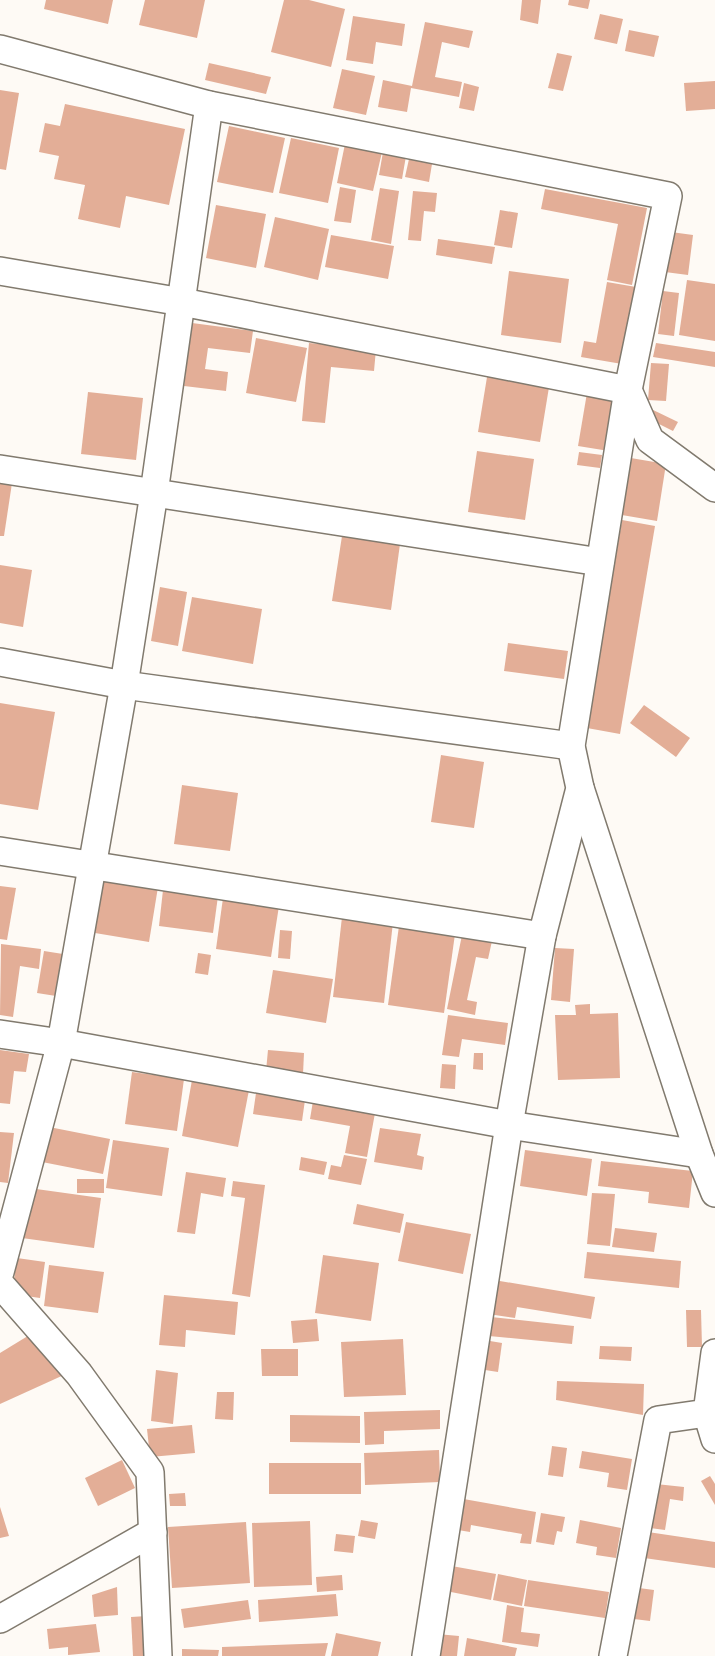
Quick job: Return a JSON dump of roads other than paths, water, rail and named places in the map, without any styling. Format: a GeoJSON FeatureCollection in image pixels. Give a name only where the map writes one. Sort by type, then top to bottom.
{"type":"FeatureCollection","features":[{"type":"Feature","properties":{"kind":"street"},"geometry":{"type":"LineString","coordinates":[[0,50],[209,105],[668,196],[628,390],[571,746],[580,788],[699,1154],[715,1193]]}},
{"type":"Feature","properties":{"kind":"street"},"geometry":{"type":"LineString","coordinates":[[0,1272],[61,1043],[124,685],[182,302],[209,105]]}},
{"type":"Feature","properties":{"kind":"street"},"geometry":{"type":"LineString","coordinates":[[0,271],[182,302],[628,390]]}},
{"type":"Feature","properties":{"kind":"street"},"geometry":{"type":"LineString","coordinates":[[628,390],[650,440],[715,488]]}},
{"type":"Feature","properties":{"kind":"street"},"geometry":{"type":"LineString","coordinates":[[0,469],[600,562]]}},
{"type":"Feature","properties":{"kind":"street"},"geometry":{"type":"LineString","coordinates":[[0,663],[124,685],[571,746]]}},
{"type":"Feature","properties":{"kind":"street"},"geometry":{"type":"LineString","coordinates":[[426,1656],[509,1125],[542,936],[580,788]]}},
{"type":"Feature","properties":{"kind":"street"},"geometry":{"type":"LineString","coordinates":[[0,851],[542,936]]}},
{"type":"Feature","properties":{"kind":"street"},"geometry":{"type":"LineString","coordinates":[[0,1034],[61,1043],[509,1125],[699,1154]]}},
{"type":"Feature","properties":{"kind":"street"},"geometry":{"type":"LineString","coordinates":[[0,1284],[79,1374],[150,1472],[158,1656]]}},
{"type":"Feature","properties":{"kind":"street"},"geometry":{"type":"LineString","coordinates":[[715,1353],[707,1413],[715,1439]]}},
{"type":"Feature","properties":{"kind":"street"},"geometry":{"type":"LineString","coordinates":[[613,1656],[658,1420],[707,1413]]}},
{"type":"Feature","properties":{"kind":"street"},"geometry":{"type":"LineString","coordinates":[[0,1619],[153,1532]]}}]}
